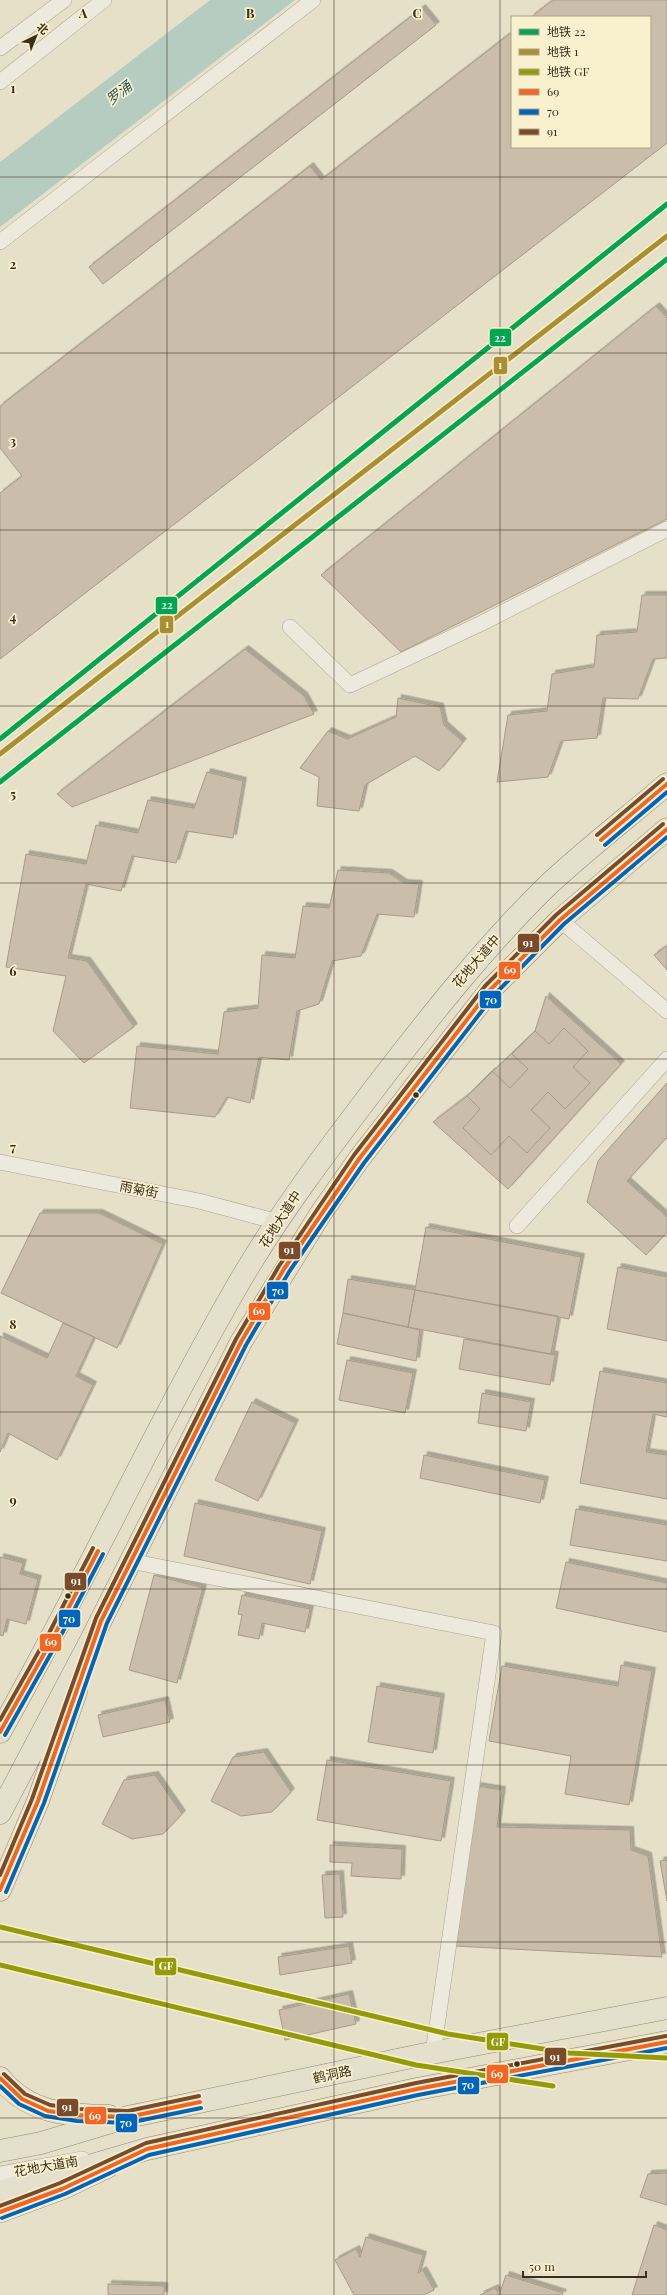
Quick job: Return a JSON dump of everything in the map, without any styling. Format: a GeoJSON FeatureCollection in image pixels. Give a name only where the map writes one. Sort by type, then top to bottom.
{"type":"FeatureCollection","features":[{"type":"Feature","properties":{"kind":"main road","name":"花地大道中"},"geometry":{"type":"LineString","coordinates":[[0,1732],[53,1638],[241,1279],[278,1222],[334,1142],[450,991],[478,958],[549,884],[667,784]]}},
{"type":"Feature","properties":{"kind":"main road"},"geometry":{"type":"LineString","coordinates":[[1,1811],[101,1621],[241,1342],[321,1213],[359,1158],[466,1018],[490,990],[560,920],[667,829]]}},
{"type":"Feature","properties":{"kind":"main road"},"geometry":{"type":"LineString","coordinates":[[0,1890],[38,1801],[101,1621]]}},
{"type":"Feature","properties":{"kind":"main road","name":"鹤洞路"},"geometry":{"type":"LineString","coordinates":[[0,2151],[41,2143],[128,2117],[433,2053],[667,2008]]}},
{"type":"Feature","properties":{"kind":"main road"},"geometry":{"type":"LineString","coordinates":[[0,2192],[146,2149],[424,2088],[667,2042]]}},
{"type":"Feature","properties":{"kind":"main road"},"geometry":{"type":"LineString","coordinates":[[0,2078],[22,2099],[48,2111],[78,2115],[128,2117]]}},
{"type":"Feature","properties":{"kind":"main road","name":"花地大道南"},"geometry":{"type":"LineString","coordinates":[[0,2212],[62,2189],[146,2149]]}},
{"type":"Feature","properties":{"kind":"street"},"geometry":{"type":"LineString","coordinates":[[0,48],[64,0]]}},
{"type":"Feature","properties":{"kind":"street"},"geometry":{"type":"LineString","coordinates":[[0,82],[104,0]]}},
{"type":"Feature","properties":{"kind":"street"},"geometry":{"type":"LineString","coordinates":[[0,242],[314,0]]}},
{"type":"Feature","properties":{"kind":"street"},"geometry":{"type":"LineString","coordinates":[[290,627],[350,685],[480,624],[667,529]]}},
{"type":"Feature","properties":{"kind":"street"},"geometry":{"type":"LineString","coordinates":[[560,920],[667,1011]]}},
{"type":"Feature","properties":{"kind":"street"},"geometry":{"type":"LineString","coordinates":[[517,1226],[667,1059]]}},
{"type":"Feature","properties":{"kind":"street","name":"雨菊街"},"geometry":{"type":"LineString","coordinates":[[0,1162],[198,1201],[278,1222]]}},
{"type":"Feature","properties":{"kind":"street"},"geometry":{"type":"LineString","coordinates":[[130,1561],[494,1633],[433,2053]]}},
{"type":"Feature","properties":{"kind":"street","name":"花地大道南"},"geometry":{"type":"LineString","coordinates":[[0,2174],[146,2149]]}},
{"type":"Feature","properties":{"kind":"water","name":"罗涌"},"geometry":{"type":"Polygon","coordinates":[[[210,0],[295,0],[0,227],[0,162],[210,0]]]}},
{"type":"Feature","properties":{"kind":"building"},"geometry":{"type":"Polygon","coordinates":[[[553,0],[667,0],[667,143],[0,659],[0,493],[22,476],[0,448],[0,406],[310,166],[321,180],[511,33],[511,148],[651,148],[651,16],[532,16],[553,0]]]}},
{"type":"Feature","properties":{"kind":"building"},"geometry":{"type":"Polygon","coordinates":[[[422,8],[436,25],[103,284],[89,267],[422,8]]]}},
{"type":"Feature","properties":{"kind":"building"},"geometry":{"type":"Polygon","coordinates":[[[656,306],[667,318],[667,519],[401,652],[321,575],[656,306]]]}},
{"type":"Feature","properties":{"kind":"building"},"geometry":{"type":"Polygon","coordinates":[[[642,595],[667,595],[667,658],[653,659],[638,699],[603,698],[597,738],[561,741],[548,777],[497,782],[508,715],[547,711],[552,674],[594,667],[597,635],[637,632],[642,595]]]}},
{"type":"Feature","properties":{"kind":"building"},"geometry":{"type":"Polygon","coordinates":[[[245,649],[304,696],[314,714],[72,807],[57,794],[245,649]]]}},
{"type":"Feature","properties":{"kind":"building"},"geometry":{"type":"Polygon","coordinates":[[[398,698],[440,707],[444,725],[463,742],[439,771],[415,756],[365,785],[359,811],[317,806],[319,777],[300,768],[328,731],[347,739],[396,717],[398,698]]]}},
{"type":"Feature","properties":{"kind":"building"},"geometry":{"type":"Polygon","coordinates":[[[207,772],[243,781],[233,838],[186,831],[176,863],[132,856],[121,891],[86,884],[68,958],[87,961],[134,1027],[84,1063],[53,1031],[66,976],[6,967],[26,854],[86,864],[96,825],[138,833],[148,800],[194,808],[207,772]]]}},
{"type":"Feature","properties":{"kind":"building"},"geometry":{"type":"Polygon","coordinates":[[[338,870],[389,873],[404,883],[419,884],[414,917],[377,914],[361,956],[332,961],[319,1004],[297,1011],[289,1060],[259,1057],[250,1103],[227,1097],[215,1117],[130,1108],[137,1046],[218,1054],[224,1012],[258,1008],[262,955],[295,958],[303,906],[329,908],[338,870]]]}},
{"type":"Feature","properties":{"kind":"building"},"geometry":{"type":"Polygon","coordinates":[[[667,946],[667,970],[654,955],[667,946]]]}},
{"type":"Feature","properties":{"kind":"building"},"geometry":{"type":"Polygon","coordinates":[[[546,996],[621,1064],[508,1189],[433,1122],[467,1096],[535,1031],[546,996]]]}},
{"type":"Feature","properties":{"kind":"building"},"geometry":{"type":"Polygon","coordinates":[[[564,1028],[588,1051],[573,1067],[590,1083],[565,1109],[548,1092],[531,1110],[550,1128],[527,1153],[509,1136],[491,1155],[463,1128],[480,1109],[467,1096],[492,1071],[510,1088],[528,1069],[512,1054],[535,1031],[549,1044],[564,1028]]]}},
{"type":"Feature","properties":{"kind":"building"},"geometry":{"type":"Polygon","coordinates":[[[667,1083],[667,1139],[666,1138],[627,1181],[667,1217],[667,1232],[646,1255],[587,1202],[598,1161],[667,1083]]]}},
{"type":"Feature","properties":{"kind":"building"},"geometry":{"type":"Polygon","coordinates":[[[40,1213],[99,1213],[163,1244],[117,1348],[1,1293],[40,1213]]]}},
{"type":"Feature","properties":{"kind":"building"},"geometry":{"type":"Polygon","coordinates":[[[426,1227],[581,1257],[569,1319],[415,1290],[426,1227]]]}},
{"type":"Feature","properties":{"kind":"building"},"geometry":{"type":"Polygon","coordinates":[[[618,1267],[667,1277],[667,1341],[607,1329],[618,1267]]]}},
{"type":"Feature","properties":{"kind":"building"},"geometry":{"type":"Polygon","coordinates":[[[348,1279],[415,1290],[408,1327],[343,1313],[348,1279]]]}},
{"type":"Feature","properties":{"kind":"building"},"geometry":{"type":"Polygon","coordinates":[[[415,1290],[558,1316],[551,1354],[408,1327],[415,1290]]]}},
{"type":"Feature","properties":{"kind":"building"},"geometry":{"type":"Polygon","coordinates":[[[343,1313],[420,1330],[416,1361],[337,1344],[343,1313]]]}},
{"type":"Feature","properties":{"kind":"building"},"geometry":{"type":"Polygon","coordinates":[[[63,1323],[94,1337],[76,1376],[93,1385],[57,1460],[8,1433],[0,1452],[0,1336],[47,1358],[63,1323]]]}},
{"type":"Feature","properties":{"kind":"building"},"geometry":{"type":"Polygon","coordinates":[[[464,1339],[555,1355],[550,1385],[459,1369],[464,1339]]]}},
{"type":"Feature","properties":{"kind":"building"},"geometry":{"type":"Polygon","coordinates":[[[347,1360],[413,1373],[405,1413],[339,1400],[347,1360]]]}},
{"type":"Feature","properties":{"kind":"building"},"geometry":{"type":"Polygon","coordinates":[[[600,1371],[667,1383],[667,1417],[653,1414],[646,1452],[667,1455],[667,1499],[580,1483],[600,1371]]]}},
{"type":"Feature","properties":{"kind":"building"},"geometry":{"type":"Polygon","coordinates":[[[482,1393],[531,1402],[526,1431],[478,1423],[482,1393]]]}},
{"type":"Feature","properties":{"kind":"building"},"geometry":{"type":"Polygon","coordinates":[[[252,1402],[295,1423],[258,1501],[215,1480],[252,1402]]]}},
{"type":"Feature","properties":{"kind":"building"},"geometry":{"type":"Polygon","coordinates":[[[424,1455],[545,1480],[540,1503],[420,1478],[424,1455]]]}},
{"type":"Feature","properties":{"kind":"building"},"geometry":{"type":"Polygon","coordinates":[[[195,1503],[322,1531],[310,1584],[184,1556],[195,1503]]]}},
{"type":"Feature","properties":{"kind":"building"},"geometry":{"type":"Polygon","coordinates":[[[576,1509],[667,1525],[667,1561],[570,1545],[576,1509]]]}},
{"type":"Feature","properties":{"kind":"building"},"geometry":{"type":"Polygon","coordinates":[[[0,1557],[23,1563],[20,1574],[38,1579],[26,1624],[7,1619],[3,1636],[0,1635],[0,1557]]]}},
{"type":"Feature","properties":{"kind":"building"},"geometry":{"type":"Polygon","coordinates":[[[566,1562],[667,1583],[667,1632],[556,1608],[566,1562]]]}},
{"type":"Feature","properties":{"kind":"building"},"geometry":{"type":"Polygon","coordinates":[[[154,1575],[203,1588],[177,1683],[129,1670],[154,1575]]]}},
{"type":"Feature","properties":{"kind":"building"},"geometry":{"type":"Polygon","coordinates":[[[242,1595],[310,1609],[305,1632],[262,1623],[259,1639],[238,1635],[242,1615],[238,1614],[242,1595]]]}},
{"type":"Feature","properties":{"kind":"building"},"geometry":{"type":"Polygon","coordinates":[[[621,1665],[652,1671],[629,1805],[565,1794],[571,1756],[489,1741],[502,1666],[618,1686],[621,1665]]]}},
{"type":"Feature","properties":{"kind":"building"},"geometry":{"type":"Polygon","coordinates":[[[377,1686],[441,1697],[433,1753],[368,1742],[377,1686]]]}},
{"type":"Feature","properties":{"kind":"building"},"geometry":{"type":"Polygon","coordinates":[[[165,1700],[170,1722],[103,1737],[98,1715],[165,1700]]]}},
{"type":"Feature","properties":{"kind":"building"},"geometry":{"type":"Polygon","coordinates":[[[264,1752],[291,1792],[272,1812],[241,1816],[211,1801],[233,1757],[264,1752]]]}},
{"type":"Feature","properties":{"kind":"building"},"geometry":{"type":"Polygon","coordinates":[[[327,1760],[451,1781],[441,1841],[317,1820],[327,1760]]]}},
{"type":"Feature","properties":{"kind":"building"},"geometry":{"type":"Polygon","coordinates":[[[155,1775],[182,1814],[163,1834],[132,1839],[102,1824],[124,1780],[155,1775]]]}},
{"type":"Feature","properties":{"kind":"building"},"geometry":{"type":"Polygon","coordinates":[[[477,1786],[502,1790],[497,1827],[630,1830],[631,1850],[648,1856],[662,1957],[455,1946],[477,1786]]]}},
{"type":"Feature","properties":{"kind":"building"},"geometry":{"type":"Polygon","coordinates":[[[330,1845],[402,1849],[401,1879],[351,1876],[352,1863],[330,1862],[330,1845]]]}},
{"type":"Feature","properties":{"kind":"building"},"geometry":{"type":"Polygon","coordinates":[[[667,1860],[667,1901],[660,1861],[667,1860]]]}},
{"type":"Feature","properties":{"kind":"building"},"geometry":{"type":"Polygon","coordinates":[[[340,1874],[343,1917],[325,1918],[322,1875],[340,1874]]]}},
{"type":"Feature","properties":{"kind":"building"},"geometry":{"type":"Polygon","coordinates":[[[349,1946],[352,1963],[280,1975],[278,1957],[349,1946]]]}},
{"type":"Feature","properties":{"kind":"building"},"geometry":{"type":"Polygon","coordinates":[[[349,1994],[356,2024],[285,2040],[279,2010],[349,1994]]]}},
{"type":"Feature","properties":{"kind":"building"},"geometry":{"type":"Polygon","coordinates":[[[667,2173],[667,2205],[640,2197],[648,2174],[667,2173]]]}},
{"type":"Feature","properties":{"kind":"building"},"geometry":{"type":"Polygon","coordinates":[[[654,2225],[667,2230],[667,2295],[632,2295],[654,2225]]]}},
{"type":"Feature","properties":{"kind":"building"},"geometry":{"type":"Polygon","coordinates":[[[366,2237],[423,2255],[418,2273],[423,2270],[434,2290],[424,2295],[354,2295],[335,2260],[356,2249],[360,2257],[366,2237]]]}},
{"type":"Feature","properties":{"kind":"building"},"geometry":{"type":"Polygon","coordinates":[[[506,2275],[563,2293],[562,2295],[499,2295],[506,2275]]]}},
{"type":"Feature","properties":{"kind":"building"},"geometry":{"type":"Polygon","coordinates":[[[108,2284],[164,2286],[164,2295],[108,2295],[108,2284]]]}},
{"type":"Feature","properties":{"kind":"building"},"geometry":{"type":"Polygon","coordinates":[[[495,2288],[499,2295],[480,2295],[495,2288]]]}},
{"type":"Feature","properties":{"kind":"metro line","name":"22"},"geometry":{"type":"LineString","coordinates":[[0,739],[667,204]]}},
{"type":"Feature","properties":{"kind":"metro line","name":"1"},"geometry":{"type":"LineString","coordinates":[[0,754],[667,236]]}},
{"type":"Feature","properties":{"kind":"metro line","name":"22"},"geometry":{"type":"LineString","coordinates":[[0,782],[667,259]]}},
{"type":"Feature","properties":{"kind":"metro line","name":"GF"},"geometry":{"type":"LineString","coordinates":[[0,1927],[448,2034],[569,2053],[667,2058]]}},
{"type":"Feature","properties":{"kind":"metro line","name":"GF"},"geometry":{"type":"LineString","coordinates":[[0,1965],[416,2065],[553,2086]]}},
{"type":"Feature","properties":{"kind":"transit line","name":"91"},"geometry":{"type":"LineString","coordinates":[[597,835],[663,779]]}},
{"type":"Feature","properties":{"kind":"transit line","name":"69"},"geometry":{"type":"LineString","coordinates":[[601,840],[667,784]]}},
{"type":"Feature","properties":{"kind":"transit line","name":"70"},"geometry":{"type":"LineString","coordinates":[[605,845],[667,792]]}},
{"type":"Feature","properties":{"kind":"transit line","name":"91"},"geometry":{"type":"LineString","coordinates":[[0,1875],[32,1799],[96,1618],[236,1339],[279,1266],[354,1155],[485,986],[556,915],[663,824]]}},
{"type":"Feature","properties":{"kind":"transit line","name":"69"},"geometry":{"type":"LineString","coordinates":[[0,1890],[38,1801],[101,1621],[241,1342],[284,1269],[359,1159],[490,990],[560,920],[667,829]]}},
{"type":"Feature","properties":{"kind":"transit line","name":"70"},"geometry":{"type":"LineString","coordinates":[[6,1892],[44,1803],[107,1623],[246,1345],[289,1272],[364,1163],[495,994],[564,924],[667,837]]}},
{"type":"Feature","properties":{"kind":"transit line","name":"91"},"geometry":{"type":"LineString","coordinates":[[0,1720],[48,1635],[93,1548]]}},
{"type":"Feature","properties":{"kind":"transit line","name":"69"},"geometry":{"type":"LineString","coordinates":[[0,1732],[53,1638],[98,1551]]}},
{"type":"Feature","properties":{"kind":"transit line","name":"70"},"geometry":{"type":"LineString","coordinates":[[5,1735],[58,1641],[103,1554]]}},
{"type":"Feature","properties":{"kind":"transit line","name":"91"},"geometry":{"type":"LineString","coordinates":[[0,2206],[60,2183],[146,2143],[416,2083],[666,2036]]}},
{"type":"Feature","properties":{"kind":"transit line","name":"69"},"geometry":{"type":"LineString","coordinates":[[0,2212],[62,2189],[147,2149],[417,2089],[667,2042]]}},
{"type":"Feature","properties":{"kind":"transit line","name":"70"},"geometry":{"type":"LineString","coordinates":[[2,2218],[65,2194],[149,2155],[418,2095],[667,2048]]}},
{"type":"Feature","properties":{"kind":"transit line","name":"91"},"geometry":{"type":"LineString","coordinates":[[4,2074],[25,2094],[50,2105],[79,2109],[128,2111],[199,2096]]}},
{"type":"Feature","properties":{"kind":"transit line","name":"69"},"geometry":{"type":"LineString","coordinates":[[0,2078],[22,2099],[48,2111],[78,2115],[128,2117],[200,2102]]}},
{"type":"Feature","properties":{"kind":"transit line","name":"70"},"geometry":{"type":"LineString","coordinates":[[0,2086],[19,2104],[45,2116],[77,2121],[128,2123],[201,2108]]}}]}
